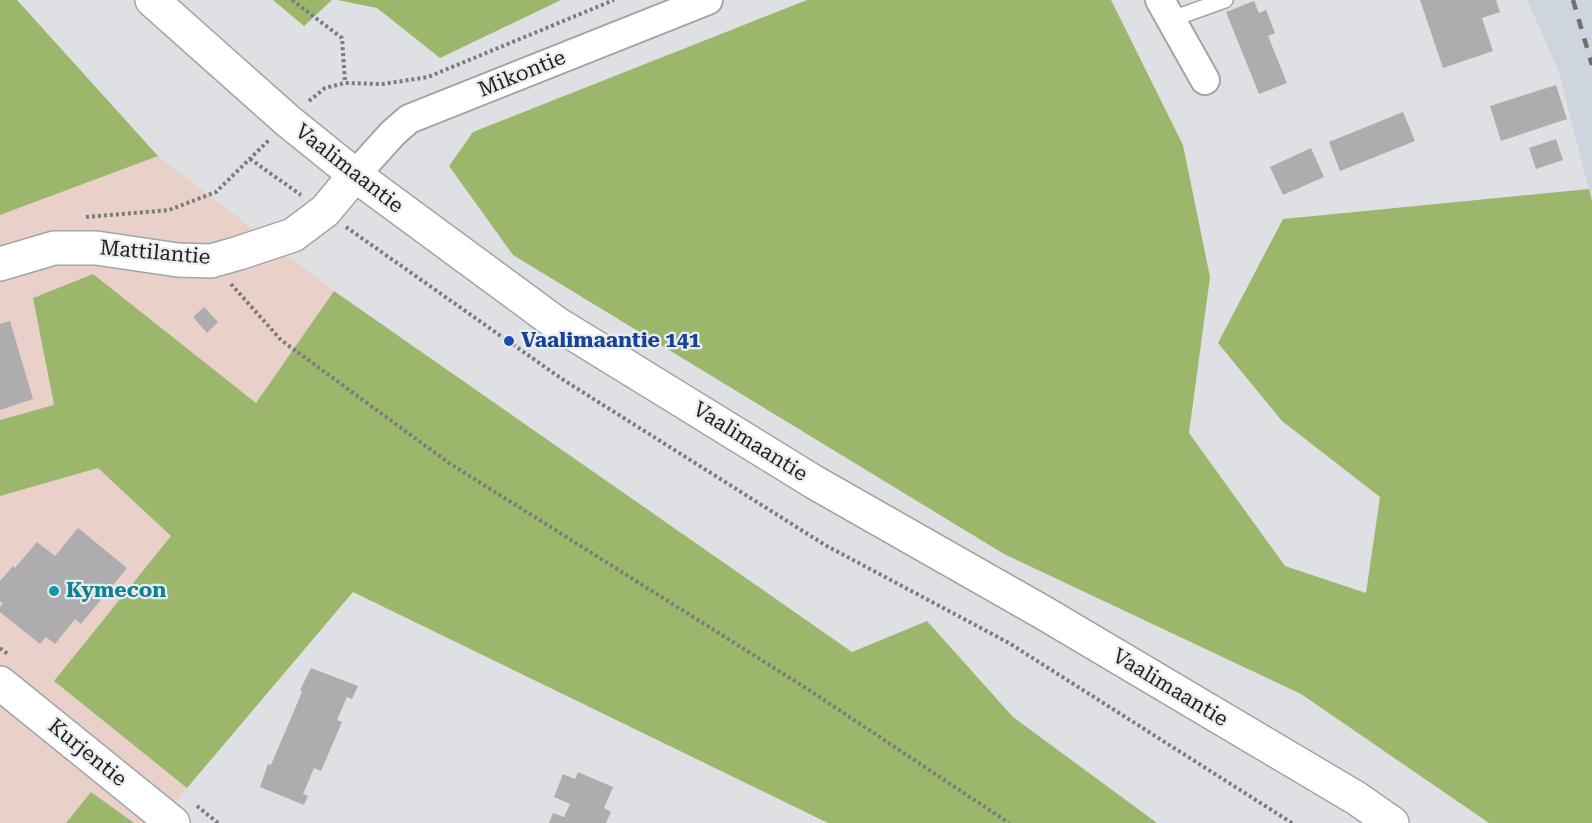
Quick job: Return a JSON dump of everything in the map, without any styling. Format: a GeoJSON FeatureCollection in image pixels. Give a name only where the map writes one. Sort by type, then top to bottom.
{"type":"FeatureCollection","features":[{"type":"Feature","properties":{"kind":"main road","name":"Vaalimaantie"},"geometry":{"type":"LineString","coordinates":[[152,0],[279,113],[355,175],[556,323],[814,482],[1064,625],[1346,792],[1392,823]]}},
{"type":"Feature","properties":{"kind":"main road","name":"Mattilantie"},"geometry":{"type":"LineString","coordinates":[[0,264],[54,248],[96,248],[178,260],[211,261],[293,235],[325,211],[355,175]]}},
{"type":"Feature","properties":{"kind":"main road","name":"Kurjentie"},"geometry":{"type":"LineString","coordinates":[[0,683],[173,823]]}},
{"type":"Feature","properties":{"kind":"street","name":"Mikontie"},"geometry":{"type":"LineString","coordinates":[[355,175],[393,133],[410,119],[699,2]]}},
{"type":"Feature","properties":{"kind":"street"},"geometry":{"type":"LineString","coordinates":[[1166,9],[1205,80]]}},
{"type":"Feature","properties":{"kind":"lane"},"geometry":{"type":"LineString","coordinates":[[1166,9],[1225,0]]}},
{"type":"Feature","properties":{"kind":"path"},"geometry":{"type":"LineString","coordinates":[[292,0],[342,38],[345,83]]}},
{"type":"Feature","properties":{"kind":"path"},"geometry":{"type":"LineString","coordinates":[[250,159],[562,379],[825,545],[1009,643],[1292,823]]}},
{"type":"Feature","properties":{"kind":"path"},"geometry":{"type":"LineString","coordinates":[[211,261],[281,340],[449,463],[809,690],[1009,823]]}},
{"type":"Feature","properties":{"kind":"shaded area"},"geometry":{"type":"Polygon","coordinates":[[[1527,0],[1592,0],[1592,202],[1559,72],[1527,0]]]}},
{"type":"Feature","properties":{"kind":"shaded area"},"geometry":{"type":"Polygon","coordinates":[[[158,156],[334,291],[256,403],[92,274],[33,298],[54,406],[0,420],[0,215],[158,156]]]}},
{"type":"Feature","properties":{"kind":"shaded area"},"geometry":{"type":"Polygon","coordinates":[[[98,468],[171,536],[54,681],[187,788],[159,823],[134,823],[91,792],[66,823],[0,823],[0,496],[98,468]]]}},
{"type":"Feature","properties":{"kind":"green space"},"geometry":{"type":"Polygon","coordinates":[[[0,0],[17,0],[158,156],[0,215],[0,0]]]}},
{"type":"Feature","properties":{"kind":"green space"},"geometry":{"type":"Polygon","coordinates":[[[273,0],[332,0],[304,26],[273,0]]]}},
{"type":"Feature","properties":{"kind":"green space"},"geometry":{"type":"Polygon","coordinates":[[[337,0],[561,0],[440,58],[377,8],[337,0]]]}},
{"type":"Feature","properties":{"kind":"green space"},"geometry":{"type":"Polygon","coordinates":[[[807,0],[1111,0],[1183,145],[1210,277],[1189,433],[1285,566],[1366,593],[1380,497],[1282,421],[1218,343],[1283,219],[1589,189],[1592,202],[1592,823],[1489,823],[1301,694],[1004,554],[513,255],[449,166],[473,132],[807,0]]]}},
{"type":"Feature","properties":{"kind":"green space"},"geometry":{"type":"Polygon","coordinates":[[[93,274],[256,403],[334,291],[852,652],[927,621],[1013,717],[1157,823],[828,823],[353,592],[187,788],[54,681],[171,536],[98,468],[0,496],[0,420],[54,405],[33,298],[93,274]]]}},
{"type":"Feature","properties":{"kind":"green space"},"geometry":{"type":"Polygon","coordinates":[[[91,792],[134,823],[66,823],[91,792]]]}},
{"type":"Feature","properties":{"kind":"building"},"geometry":{"type":"Polygon","coordinates":[[[1420,0],[1496,0],[1500,12],[1482,18],[1493,51],[1443,68],[1420,0]]]}},
{"type":"Feature","properties":{"kind":"building"},"geometry":{"type":"Polygon","coordinates":[[[1254,1],[1259,13],[1266,10],[1275,33],[1268,36],[1287,83],[1259,94],[1226,12],[1254,1]]]}},
{"type":"Feature","properties":{"kind":"building"},"geometry":{"type":"Polygon","coordinates":[[[1556,85],[1567,119],[1501,141],[1490,106],[1556,85]]]}},
{"type":"Feature","properties":{"kind":"building"},"geometry":{"type":"Polygon","coordinates":[[[1403,112],[1415,141],[1340,171],[1329,142],[1403,112]]]}},
{"type":"Feature","properties":{"kind":"building"},"geometry":{"type":"Polygon","coordinates":[[[1556,139],[1563,160],[1536,169],[1529,148],[1556,139]]]}},
{"type":"Feature","properties":{"kind":"building"},"geometry":{"type":"Polygon","coordinates":[[[1311,148],[1324,177],[1283,195],[1270,167],[1311,148]]]}},
{"type":"Feature","properties":{"kind":"building"},"geometry":{"type":"Polygon","coordinates":[[[204,307],[218,322],[207,333],[193,317],[204,307]]]}},
{"type":"Feature","properties":{"kind":"building"},"geometry":{"type":"Polygon","coordinates":[[[10,321],[33,399],[0,410],[0,324],[10,321]]]}},
{"type":"Feature","properties":{"kind":"building","name":"Kymecon"},"geometry":{"type":"Polygon","coordinates":[[[78,528],[127,568],[81,624],[75,619],[55,644],[46,637],[40,644],[0,612],[3,603],[0,601],[0,581],[13,566],[15,568],[37,542],[55,556],[78,528]]]}},
{"type":"Feature","properties":{"kind":"building"},"geometry":{"type":"Polygon","coordinates":[[[311,668],[358,686],[352,699],[347,697],[337,720],[342,722],[321,771],[314,768],[303,794],[308,796],[304,805],[260,787],[311,668]]]}},
{"type":"Feature","properties":{"kind":"building"},"geometry":{"type":"Polygon","coordinates":[[[578,772],[613,787],[604,808],[611,812],[606,823],[549,823],[553,813],[564,817],[570,804],[554,797],[563,774],[575,779],[578,772]]]}},
{"type":"Feature","properties":{"kind":"railway"},"geometry":{"type":"LineString","coordinates":[[1573,0],[1592,65]]}},
{"type":"Feature","properties":{"kind":"place","name":"Vaalimaantie 141"},"geometry":{"type":"Point","coordinates":[509,341]}},
{"type":"Feature","properties":{"kind":"place","name":"Kymecon"},"geometry":{"type":"Point","coordinates":[54,591]}}]}
